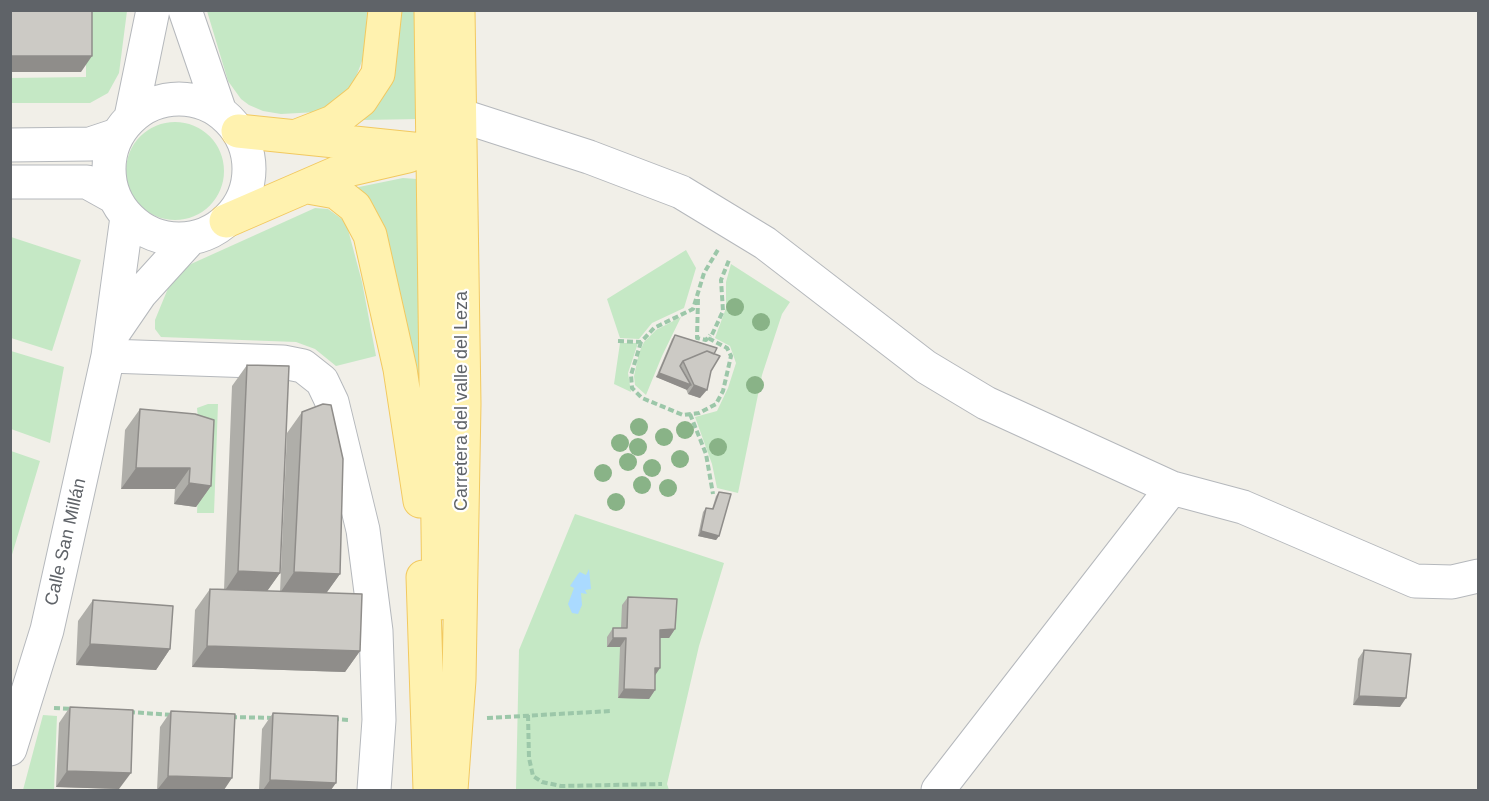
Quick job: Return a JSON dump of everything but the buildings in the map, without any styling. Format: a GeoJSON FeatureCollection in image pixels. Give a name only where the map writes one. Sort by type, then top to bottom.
{"type":"FeatureCollection","features":[{"type":"Feature","properties":{"kind":"main road"},"geometry":{"type":"LineString","coordinates":[[296,136],[333,123],[361,100],[378,74],[385,10]]}},
{"type":"Feature","properties":{"kind":"main road","name":"Carretera del valle del Leza"},"geometry":{"type":"LineString","coordinates":[[431,10],[440,682],[432,790]]}},
{"type":"Feature","properties":{"kind":"main road"},"geometry":{"type":"LineString","coordinates":[[226,221],[339,172],[432,151],[446,126],[444,10]]}},
{"type":"Feature","properties":{"kind":"main road","name":"Carretera del valle del Leza"},"geometry":{"type":"LineString","coordinates":[[451,790],[459,681],[464,404],[458,10]]}},
{"type":"Feature","properties":{"kind":"main road"},"geometry":{"type":"LineString","coordinates":[[229,121],[296,136],[432,151],[445,166],[449,352],[464,404]]}},
{"type":"Feature","properties":{"kind":"main road"},"geometry":{"type":"LineString","coordinates":[[308,187],[336,192],[355,207],[370,236],[400,369],[420,499],[432,790]]}},
{"type":"Feature","properties":{"kind":"street"},"geometry":{"type":"LineString","coordinates":[[121,207],[109,166],[124,126],[153,10]]}},
{"type":"Feature","properties":{"kind":"street"},"geometry":{"type":"LineString","coordinates":[[10,182],[87,182],[156,236],[190,239],[210,233],[226,221],[239,206],[247,188],[250,168],[246,149],[229,121],[187,14]]}},
{"type":"Feature","properties":{"kind":"street"},"geometry":{"type":"LineString","coordinates":[[10,145],[90,144],[124,126],[152,104],[175,99],[199,101],[229,121]]}},
{"type":"Feature","properties":{"kind":"street"},"geometry":{"type":"LineString","coordinates":[[459,115],[589,157],[681,192],[765,243],[927,368],[956,386],[986,403],[1172,488],[1243,507],[1415,581],[1452,582],[1479,576]]}},
{"type":"Feature","properties":{"kind":"street","name":"Calle San Millán"},"geometry":{"type":"LineString","coordinates":[[10,749],[47,630],[111,345],[121,207]]}},
{"type":"Feature","properties":{"kind":"street","name":"Calle San Millán"},"geometry":{"type":"LineString","coordinates":[[111,345],[140,294],[190,239]]}},
{"type":"Feature","properties":{"kind":"street"},"geometry":{"type":"LineString","coordinates":[[111,345],[283,362],[303,366],[322,381],[332,402],[363,530],[376,631],[378,720],[374,790]]}},
{"type":"Feature","properties":{"kind":"street"},"geometry":{"type":"LineString","coordinates":[[938,790],[1172,488]]}},
{"type":"Feature","properties":{"kind":"path"},"geometry":{"type":"LineString","coordinates":[[729,260],[721,280],[723,311],[710,339],[727,348],[732,356],[730,370],[716,404],[683,415],[642,398],[632,388],[631,375],[641,342],[654,328],[693,309],[698,292],[717,251],[737,226]]}},
{"type":"Feature","properties":{"kind":"path"},"geometry":{"type":"LineString","coordinates":[[698,292],[697,338],[706,340],[712,333]]}},
{"type":"Feature","properties":{"kind":"path"},"geometry":{"type":"LineString","coordinates":[[618,341],[641,342]]}},
{"type":"Feature","properties":{"kind":"path"},"geometry":{"type":"LineString","coordinates":[[690,414],[706,454],[713,494]]}},
{"type":"Feature","properties":{"kind":"path"},"geometry":{"type":"LineString","coordinates":[[46,708],[78,709]]}},
{"type":"Feature","properties":{"kind":"path"},"geometry":{"type":"LineString","coordinates":[[486,727],[487,717],[611,711]]}},
{"type":"Feature","properties":{"kind":"path"},"geometry":{"type":"LineString","coordinates":[[126,712],[174,715]]}},
{"type":"Feature","properties":{"kind":"path"},"geometry":{"type":"LineString","coordinates":[[528,715],[529,758],[533,776],[542,782],[572,786],[662,784]]}},
{"type":"Feature","properties":{"kind":"path"},"geometry":{"type":"LineString","coordinates":[[220,717],[278,718]]}},
{"type":"Feature","properties":{"kind":"path"},"geometry":{"type":"LineString","coordinates":[[324,719],[358,720]]}},
{"type":"Feature","properties":{"kind":"green space"},"geometry":{"type":"Polygon","coordinates":[[[86,11],[127,11],[119,73],[108,93],[90,103],[11,103],[10,78],[86,77],[86,11]]]}},
{"type":"Feature","properties":{"kind":"green space"},"geometry":{"type":"Polygon","coordinates":[[[207,11],[367,11],[365,53],[350,93],[317,112],[281,114],[263,111],[249,105],[241,99],[228,81],[207,11]]]}},
{"type":"Feature","properties":{"kind":"green space"},"geometry":{"type":"Polygon","coordinates":[[[396,11],[418,11],[420,119],[363,120],[358,118],[396,11]]]}},
{"type":"Feature","properties":{"kind":"green space"},"geometry":{"type":"Polygon","coordinates":[[[175,122],[194,126],[210,136],[220,152],[224,171],[220,190],[210,206],[194,216],[175,220],[156,216],[140,206],[130,190],[126,171],[130,152],[140,136],[156,126],[175,122]]]}},
{"type":"Feature","properties":{"kind":"green space"},"geometry":{"type":"Polygon","coordinates":[[[403,178],[417,179],[420,425],[349,189],[403,178]]]}},
{"type":"Feature","properties":{"kind":"green space"},"geometry":{"type":"Polygon","coordinates":[[[315,208],[328,209],[346,222],[362,282],[376,356],[336,366],[315,349],[296,342],[161,337],[155,329],[155,320],[171,281],[179,272],[191,264],[315,208]]]}},
{"type":"Feature","properties":{"kind":"green space"},"geometry":{"type":"Polygon","coordinates":[[[11,237],[81,260],[52,351],[11,338],[11,237]]]}},
{"type":"Feature","properties":{"kind":"green space"},"geometry":{"type":"Polygon","coordinates":[[[686,250],[696,268],[684,308],[652,323],[639,339],[620,338],[607,299],[686,250]]]}},
{"type":"Feature","properties":{"kind":"green space"},"geometry":{"type":"Polygon","coordinates":[[[731,264],[790,302],[782,314],[762,375],[738,493],[717,488],[712,464],[695,417],[717,411],[736,363],[730,346],[715,338],[726,308],[726,282],[731,264]]]}},
{"type":"Feature","properties":{"kind":"green space"},"geometry":{"type":"Polygon","coordinates":[[[681,317],[646,395],[635,385],[634,376],[639,353],[644,342],[656,330],[681,317]]]}},
{"type":"Feature","properties":{"kind":"green space"},"geometry":{"type":"Polygon","coordinates":[[[620,343],[638,343],[628,373],[631,392],[614,384],[620,343]]]}},
{"type":"Feature","properties":{"kind":"green space"},"geometry":{"type":"Polygon","coordinates":[[[11,351],[64,367],[50,443],[11,429],[11,351]]]}},
{"type":"Feature","properties":{"kind":"green space"},"geometry":{"type":"Polygon","coordinates":[[[208,404],[218,404],[214,513],[197,513],[200,441],[197,408],[208,404]]]}},
{"type":"Feature","properties":{"kind":"green space"},"geometry":{"type":"Polygon","coordinates":[[[10,451],[40,461],[11,558],[10,451]]]}},
{"type":"Feature","properties":{"kind":"green space"},"geometry":{"type":"Polygon","coordinates":[[[575,514],[724,563],[699,646],[667,784],[669,790],[516,790],[519,650],[575,514]]]}},
{"type":"Feature","properties":{"kind":"green space"},"geometry":{"type":"Polygon","coordinates":[[[43,715],[57,716],[54,790],[23,790],[43,715]]]}},
{"type":"Feature","properties":{"kind":"water"},"geometry":{"type":"Polygon","coordinates":[[[589,569],[591,589],[585,590],[587,594],[581,593],[582,605],[578,614],[572,613],[568,604],[574,588],[570,586],[580,572],[586,575],[589,569]]]}}]}
